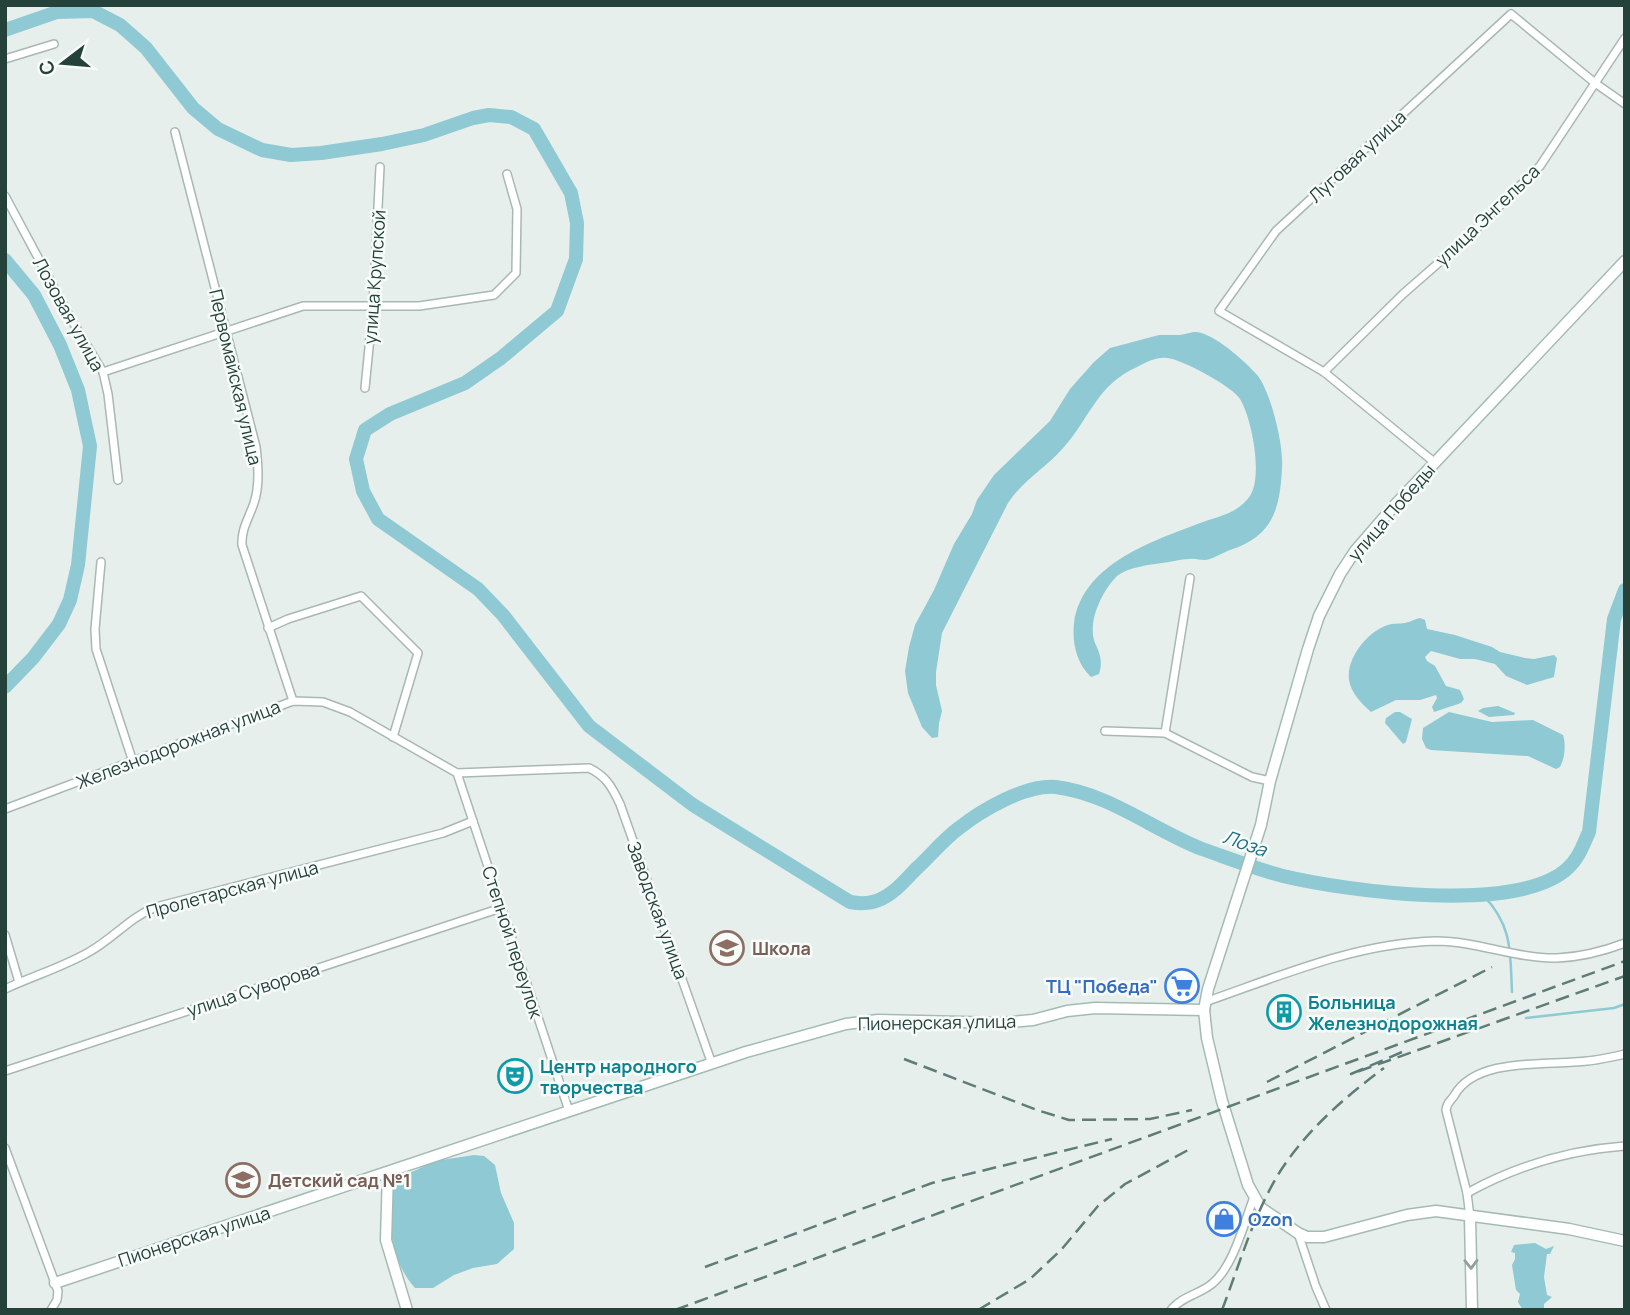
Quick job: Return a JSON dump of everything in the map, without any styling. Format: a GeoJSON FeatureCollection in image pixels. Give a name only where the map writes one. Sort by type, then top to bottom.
{"type":"FeatureCollection","features":[{"type":"Feature","properties":{"kind":"main road","name":"улица Победы"},"geometry":{"type":"LineString","coordinates":[[1205,1006],[1261,825],[1270,782],[1308,649],[1326,600],[1355,551],[1434,462],[1625,261]]}},
{"type":"Feature","properties":{"kind":"main road","name":"Пионерская улица"},"geometry":{"type":"LineString","coordinates":[[55,1283],[712,1063],[846,1024],[878,1020],[1001,1023],[1033,1020],[1086,1009],[1205,1006]]}},
{"type":"Feature","properties":{"kind":"main road"},"geometry":{"type":"LineString","coordinates":[[1205,1006],[1204,1024],[1214,1069],[1254,1198],[1261,1208],[1298,1233],[1307,1237],[1324,1237],[1437,1211],[1569,1229],[1625,1241]]}},
{"type":"Feature","properties":{"kind":"main road"},"geometry":{"type":"LineString","coordinates":[[388,1172],[386,1240],[407,1310]]}},
{"type":"Feature","properties":{"kind":"main road"},"geometry":{"type":"LineString","coordinates":[[1471,1217],[1472,1310]]}},
{"type":"Feature","properties":{"kind":"street","name":"Луговая улица"},"geometry":{"type":"LineString","coordinates":[[1324,372],[1219,311],[1276,231],[1510,14],[1595,83]]}},
{"type":"Feature","properties":{"kind":"street","name":"улица Энгельса"},"geometry":{"type":"LineString","coordinates":[[1324,372],[1540,166],[1625,37]]}},
{"type":"Feature","properties":{"kind":"street"},"geometry":{"type":"LineString","coordinates":[[5,59],[54,44]]}},
{"type":"Feature","properties":{"kind":"street"},"geometry":{"type":"LineString","coordinates":[[1595,83],[1625,104]]}},
{"type":"Feature","properties":{"kind":"street","name":"Первомайская улица"},"geometry":{"type":"LineString","coordinates":[[175,131],[256,447],[258,464],[255,500],[242,533],[242,545],[293,701]]}},
{"type":"Feature","properties":{"kind":"street","name":"улица Крупской"},"geometry":{"type":"LineString","coordinates":[[365,388],[373,307],[380,167]]}},
{"type":"Feature","properties":{"kind":"street"},"geometry":{"type":"LineString","coordinates":[[103,372],[303,306],[419,306],[494,295],[516,273],[517,209],[507,174]]}},
{"type":"Feature","properties":{"kind":"street","name":"Лозовая улица"},"geometry":{"type":"LineString","coordinates":[[5,196],[71,319],[103,372],[118,480]]}},
{"type":"Feature","properties":{"kind":"street"},"geometry":{"type":"LineString","coordinates":[[1324,372],[1434,462]]}},
{"type":"Feature","properties":{"kind":"street"},"geometry":{"type":"LineString","coordinates":[[102,562],[96,649],[133,762]]}},
{"type":"Feature","properties":{"kind":"street"},"geometry":{"type":"LineString","coordinates":[[1165,733],[1190,578]]}},
{"type":"Feature","properties":{"kind":"street"},"geometry":{"type":"LineString","coordinates":[[268,628],[288,618],[361,596],[418,653],[393,737]]}},
{"type":"Feature","properties":{"kind":"street","name":"Железнодорожная улица"},"geometry":{"type":"LineString","coordinates":[[5,810],[293,701],[310,700],[349,712],[457,773]]}},
{"type":"Feature","properties":{"kind":"street"},"geometry":{"type":"LineString","coordinates":[[1105,731],[1165,733],[1252,777],[1270,782]]}},
{"type":"Feature","properties":{"kind":"street","name":"Заводская улица"},"geometry":{"type":"LineString","coordinates":[[457,773],[589,768],[612,786],[712,1063]]}},
{"type":"Feature","properties":{"kind":"street","name":"Степной переулок"},"geometry":{"type":"LineString","coordinates":[[457,773],[569,1111]]}},
{"type":"Feature","properties":{"kind":"street","name":"Пролетарская улица"},"geometry":{"type":"LineString","coordinates":[[5,989],[88,953],[109,939],[131,918],[156,907],[443,833],[473,821]]}},
{"type":"Feature","properties":{"kind":"street","name":"улица Суворова"},"geometry":{"type":"LineString","coordinates":[[5,1071],[501,908]]}},
{"type":"Feature","properties":{"kind":"street"},"geometry":{"type":"LineString","coordinates":[[5,935],[19,982]]}},
{"type":"Feature","properties":{"kind":"street"},"geometry":{"type":"LineString","coordinates":[[1205,1006],[1320,963],[1381,947],[1439,941],[1556,958],[1594,952],[1625,943]]}},
{"type":"Feature","properties":{"kind":"street"},"geometry":{"type":"LineString","coordinates":[[1471,1217],[1449,1125],[1447,1104],[1456,1090],[1477,1076],[1502,1067],[1587,1061],[1625,1054]]}},
{"type":"Feature","properties":{"kind":"street"},"geometry":{"type":"LineString","coordinates":[[1467,1193],[1542,1161],[1602,1148],[1625,1146]]}},
{"type":"Feature","properties":{"kind":"street"},"geometry":{"type":"LineString","coordinates":[[5,1148],[55,1283],[57,1300],[51,1310]]}},
{"type":"Feature","properties":{"kind":"street"},"geometry":{"type":"LineString","coordinates":[[1164,1310],[1173,1308],[1209,1287],[1223,1272],[1254,1198]]}},
{"type":"Feature","properties":{"kind":"street"},"geometry":{"type":"LineString","coordinates":[[1298,1233],[1326,1310]]}},
{"type":"Feature","properties":{"kind":"water"},"geometry":{"type":"Polygon","coordinates":[[[1194,332],[1210,336],[1237,356],[1258,376],[1268,394],[1276,420],[1282,458],[1279,496],[1265,529],[1244,544],[1205,560],[1182,559],[1127,570],[1117,576],[1101,598],[1094,617],[1093,635],[1101,665],[1099,674],[1091,677],[1079,659],[1074,630],[1080,603],[1090,586],[1103,572],[1138,549],[1239,507],[1250,496],[1256,475],[1248,420],[1240,399],[1228,388],[1195,368],[1167,358],[1152,360],[1123,374],[1103,392],[1064,447],[1008,503],[942,633],[936,685],[942,711],[938,737],[932,738],[922,727],[908,693],[905,671],[909,647],[915,625],[977,500],[994,475],[1050,421],[1070,389],[1110,348],[1159,335],[1194,332]]]}},
{"type":"Feature","properties":{"kind":"water"},"geometry":{"type":"Polygon","coordinates":[[[1420,618],[1425,620],[1427,629],[1455,635],[1500,652],[1534,659],[1554,655],[1557,658],[1554,677],[1527,685],[1506,676],[1495,664],[1431,651],[1425,657],[1427,661],[1435,666],[1446,686],[1460,690],[1464,699],[1461,703],[1434,712],[1432,707],[1436,695],[1420,700],[1396,700],[1371,712],[1357,698],[1350,685],[1349,672],[1355,655],[1366,639],[1380,628],[1420,618]]]}},
{"type":"Feature","properties":{"kind":"water"},"geometry":{"type":"Polygon","coordinates":[[[1498,706],[1515,713],[1489,717],[1478,711],[1483,708],[1498,706]]]}},
{"type":"Feature","properties":{"kind":"water"},"geometry":{"type":"Polygon","coordinates":[[[1395,712],[1412,719],[1406,742],[1403,744],[1385,723],[1386,718],[1395,712]]]}},
{"type":"Feature","properties":{"kind":"water"},"geometry":{"type":"Polygon","coordinates":[[[1449,712],[1492,722],[1533,720],[1563,735],[1564,751],[1560,767],[1556,769],[1528,756],[1426,748],[1422,739],[1423,728],[1449,712]]]}},
{"type":"Feature","properties":{"kind":"water"},"geometry":{"type":"Polygon","coordinates":[[[484,1156],[495,1165],[501,1193],[514,1223],[514,1249],[497,1264],[454,1275],[433,1288],[415,1288],[400,1265],[392,1237],[390,1208],[395,1180],[435,1161],[484,1156]]]}},
{"type":"Feature","properties":{"kind":"water"},"geometry":{"type":"Polygon","coordinates":[[[1535,1243],[1546,1249],[1554,1246],[1550,1254],[1547,1254],[1544,1277],[1547,1295],[1552,1297],[1544,1304],[1544,1310],[1523,1310],[1518,1302],[1520,1294],[1516,1290],[1512,1265],[1515,1253],[1511,1252],[1514,1245],[1535,1243]]]}},
{"type":"Feature","properties":{"kind":"waterway","name":"Лоза"},"geometry":{"type":"LineString","coordinates":[[5,30],[57,12],[93,11],[120,25],[146,48],[193,108],[218,129],[262,150],[291,155],[382,144],[424,135],[489,115],[511,117],[534,129],[571,193],[577,223],[576,259],[557,311],[501,358],[465,383],[390,414],[365,430],[356,459],[363,491],[378,519],[478,589],[503,615],[589,726],[693,805],[850,902],[870,903],[886,896],[948,837],[969,821],[1018,794],[1044,787],[1056,787],[1095,797],[1202,849],[1273,873],[1311,882],[1430,895],[1511,891],[1544,882],[1572,864],[1589,832],[1614,619],[1625,590]]}},
{"type":"Feature","properties":{"kind":"waterway"},"geometry":{"type":"LineString","coordinates":[[5,260],[34,295],[60,345],[78,390],[90,446],[78,565],[70,600],[59,624],[33,658],[5,687]]}},
{"type":"Feature","properties":{"kind":"waterway"},"geometry":{"type":"LineString","coordinates":[[1484,896],[1505,929],[1510,952],[1512,992]]}},
{"type":"Feature","properties":{"kind":"waterway"},"geometry":{"type":"LineString","coordinates":[[1526,1018],[1614,1008],[1625,1004]]}},
{"type":"Feature","properties":{"kind":"railway"},"geometry":{"type":"LineString","coordinates":[[675,1310],[1625,961]]}},
{"type":"Feature","properties":{"kind":"railway"},"geometry":{"type":"LineString","coordinates":[[1267,1082],[1492,967]]}},
{"type":"Feature","properties":{"kind":"railway"},"geometry":{"type":"LineString","coordinates":[[1402,1052],[1351,1074],[1625,976]]}},
{"type":"Feature","properties":{"kind":"railway"},"geometry":{"type":"LineString","coordinates":[[904,1059],[1069,1120],[1150,1119],[1192,1110]]}},
{"type":"Feature","properties":{"kind":"railway"},"geometry":{"type":"LineString","coordinates":[[1222,1310],[1255,1221],[1281,1170],[1328,1114],[1384,1068]]}},
{"type":"Feature","properties":{"kind":"railway"},"geometry":{"type":"LineString","coordinates":[[705,1267],[932,1183],[1112,1139]]}},
{"type":"Feature","properties":{"kind":"railway"},"geometry":{"type":"LineString","coordinates":[[978,1310],[1030,1279],[1061,1250],[1098,1206],[1125,1184],[1190,1149]]}},
{"type":"Feature","properties":{"kind":"place","name":"Школа"},"geometry":{"type":"Point","coordinates":[727,948]}},
{"type":"Feature","properties":{"kind":"place","name":"ТЦ \"Победа\""},"geometry":{"type":"Point","coordinates":[1182,986]}},
{"type":"Feature","properties":{"kind":"place","name":"Больница Железнодорожная"},"geometry":{"type":"Point","coordinates":[1284,1012]}},
{"type":"Feature","properties":{"kind":"place","name":"Центр народного творчества"},"geometry":{"type":"Point","coordinates":[515,1076]}},
{"type":"Feature","properties":{"kind":"place","name":"Детский сад №1"},"geometry":{"type":"Point","coordinates":[243,1180]}},
{"type":"Feature","properties":{"kind":"place","name":"Ozon"},"geometry":{"type":"Point","coordinates":[1224,1219]}}]}
